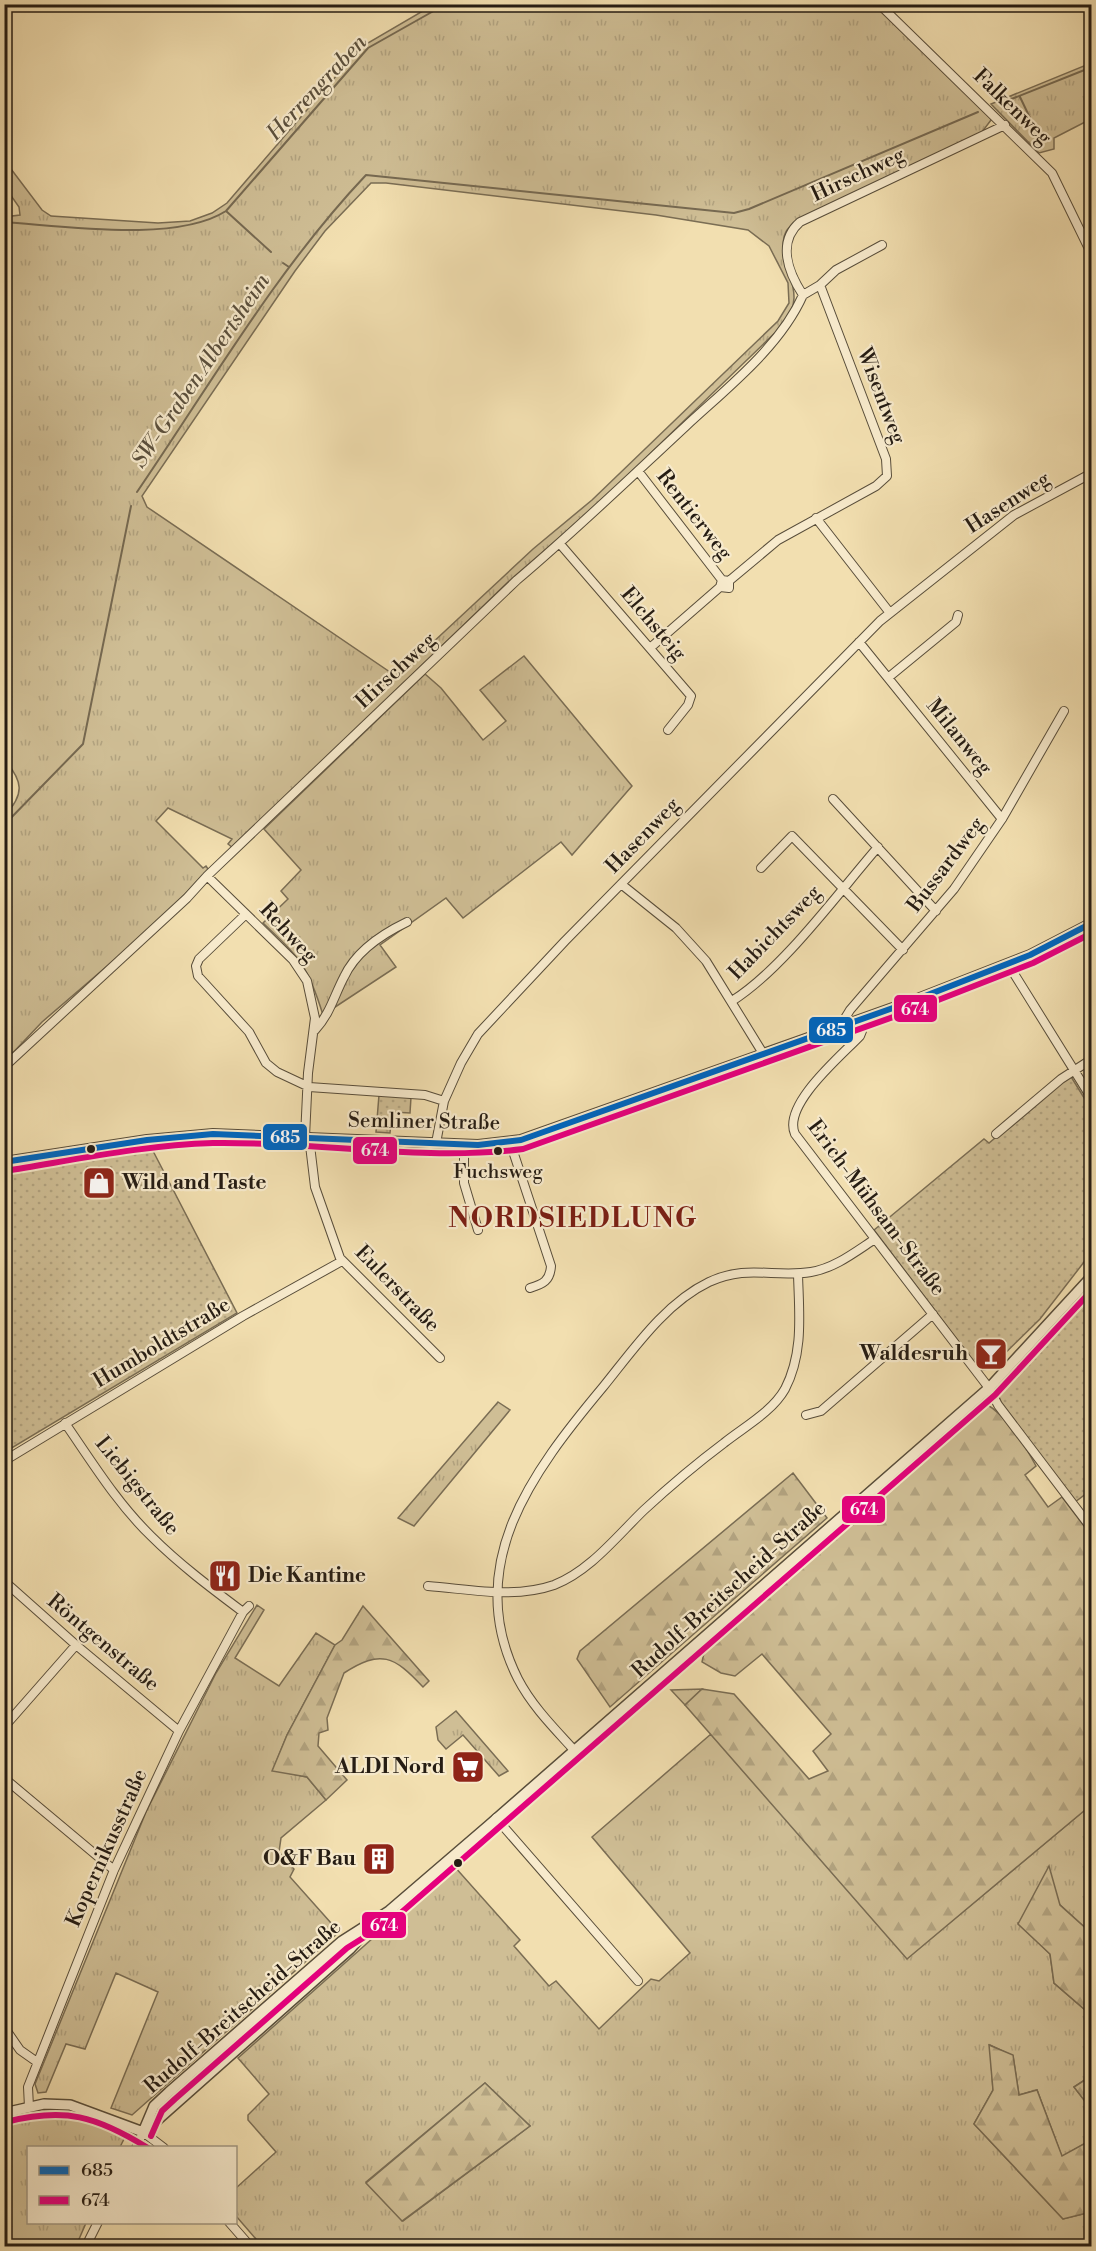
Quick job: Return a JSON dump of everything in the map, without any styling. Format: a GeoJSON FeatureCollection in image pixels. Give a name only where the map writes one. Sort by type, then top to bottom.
{"type":"FeatureCollection","features":[{"type":"Feature","properties":{"kind":"street","name":"Falkenweg"},"geometry":{"type":"LineString","coordinates":[[879,4],[1052,173],[1092,255]]}},
{"type":"Feature","properties":{"kind":"street","name":"Hirschweg"},"geometry":{"type":"LineString","coordinates":[[4,1067],[187,898],[207,876],[518,580],[560,544],[756,358],[793,318],[803,295],[790,268],[786,250],[786,238],[800,222],[1005,125]]}},
{"type":"Feature","properties":{"kind":"street"},"geometry":{"type":"LineString","coordinates":[[803,295],[820,285],[836,270],[882,245]]}},
{"type":"Feature","properties":{"kind":"street","name":"Wisentweg"},"geometry":{"type":"LineString","coordinates":[[650,648],[724,583],[778,540],[876,486],[887,476],[886,459],[820,285]]}},
{"type":"Feature","properties":{"kind":"street","name":"Rentierweg"},"geometry":{"type":"LineString","coordinates":[[638,471],[724,583]]}},
{"type":"Feature","properties":{"kind":"street","name":"Hasenweg"},"geometry":{"type":"LineString","coordinates":[[436,1143],[444,1101],[461,1063],[478,1034],[621,884],[890,613],[1014,515],[1092,473]]}},
{"type":"Feature","properties":{"kind":"street"},"geometry":{"type":"LineString","coordinates":[[816,518],[890,613]]}},
{"type":"Feature","properties":{"kind":"street","name":"Elchsteig"},"geometry":{"type":"LineString","coordinates":[[560,544],[691,696],[688,705],[668,730]]}},
{"type":"Feature","properties":{"kind":"street"},"geometry":{"type":"LineString","coordinates":[[889,677],[956,622],[958,615]]}},
{"type":"Feature","properties":{"kind":"street","name":"Milanweg"},"geometry":{"type":"LineString","coordinates":[[860,642],[1002,819]]}},
{"type":"Feature","properties":{"kind":"street","name":"Bussardweg"},"geometry":{"type":"LineString","coordinates":[[839,1028],[850,1010],[936,911],[1002,819],[1064,711]]}},
{"type":"Feature","properties":{"kind":"street"},"geometry":{"type":"LineString","coordinates":[[833,799],[936,911]]}},
{"type":"Feature","properties":{"kind":"street","name":"Habichtsweg"},"geometry":{"type":"LineString","coordinates":[[761,867],[792,836],[903,950]]}},
{"type":"Feature","properties":{"kind":"street","name":"Habichtsweg"},"geometry":{"type":"LineString","coordinates":[[732,1001],[748,991],[780,959],[878,847]]}},
{"type":"Feature","properties":{"kind":"street","name":"Rehweg"},"geometry":{"type":"LineString","coordinates":[[207,876],[302,971],[315,1008],[307,1137]]}},
{"type":"Feature","properties":{"kind":"street"},"geometry":{"type":"LineString","coordinates":[[621,884],[687,939],[706,961],[764,1055]]}},
{"type":"Feature","properties":{"kind":"street"},"geometry":{"type":"LineString","coordinates":[[246,914],[199,959],[196,966],[198,976],[249,1032],[266,1063],[277,1072],[309,1087],[425,1095],[444,1101]]}},
{"type":"Feature","properties":{"kind":"street"},"geometry":{"type":"LineString","coordinates":[[315,1030],[333,1005],[349,967],[375,941],[407,922]]}},
{"type":"Feature","properties":{"kind":"street","name":"Semliner Straße"},"geometry":{"type":"LineString","coordinates":[[4,1162],[191,1136],[307,1137],[464,1145],[510,1142],[544,1133],[859,1021],[1008,964],[1092,923]]}},
{"type":"Feature","properties":{"kind":"street"},"geometry":{"type":"LineString","coordinates":[[1008,964],[1092,1099]]}},
{"type":"Feature","properties":{"kind":"street","name":"Erich-Mühsam-Straße"},"geometry":{"type":"LineString","coordinates":[[859,1021],[862,1031],[860,1036],[804,1096],[796,1109],[792,1127],[1092,1529]]}},
{"type":"Feature","properties":{"kind":"street"},"geometry":{"type":"LineString","coordinates":[[996,1134],[1073,1071],[1092,1059]]}},
{"type":"Feature","properties":{"kind":"street","name":"Eulerstraße"},"geometry":{"type":"LineString","coordinates":[[307,1137],[315,1187],[342,1261],[440,1358]]}},
{"type":"Feature","properties":{"kind":"street"},"geometry":{"type":"LineString","coordinates":[[510,1142],[551,1266],[549,1277],[544,1283],[530,1288]]}},
{"type":"Feature","properties":{"kind":"street"},"geometry":{"type":"LineString","coordinates":[[464,1145],[464,1183],[468,1204],[478,1230]]}},
{"type":"Feature","properties":{"kind":"street"},"geometry":{"type":"LineString","coordinates":[[574,1750],[535,1706],[518,1679],[502,1638],[496,1591],[501,1553],[508,1528],[536,1477],[597,1393],[652,1329],[686,1296],[721,1277],[754,1271],[798,1274],[813,1272],[837,1263],[875,1239]]}},
{"type":"Feature","properties":{"kind":"street","name":"Humboldtstraße"},"geometry":{"type":"LineString","coordinates":[[4,1461],[243,1316],[342,1261]]}},
{"type":"Feature","properties":{"kind":"street"},"geometry":{"type":"LineString","coordinates":[[428,1586],[509,1593],[544,1588],[561,1582],[584,1568],[684,1473],[775,1402],[792,1372],[799,1342],[798,1274]]}},
{"type":"Feature","properties":{"kind":"street","name":"Rudolf-Breitscheid-Straße"},"geometry":{"type":"LineString","coordinates":[[143,2132],[154,2106],[342,1941],[378,1918],[496,1818],[989,1388],[1092,1276]]}},
{"type":"Feature","properties":{"kind":"street"},"geometry":{"type":"LineString","coordinates":[[806,1414],[821,1411],[933,1314]]}},
{"type":"Feature","properties":{"kind":"street","name":"Liebigstraße"},"geometry":{"type":"LineString","coordinates":[[65,1423],[105,1482],[149,1535],[181,1565],[246,1609]]}},
{"type":"Feature","properties":{"kind":"street","name":"Röntgenstraße"},"geometry":{"type":"LineString","coordinates":[[4,1581],[179,1731]]}},
{"type":"Feature","properties":{"kind":"street","name":"Kopernikusstraße"},"geometry":{"type":"LineString","coordinates":[[29,2107],[28,2087],[114,1870],[179,1731],[246,1609]]}},
{"type":"Feature","properties":{"kind":"street"},"geometry":{"type":"LineString","coordinates":[[4,1727],[76,1645]]}},
{"type":"Feature","properties":{"kind":"street"},"geometry":{"type":"LineString","coordinates":[[4,1778],[114,1870]]}},
{"type":"Feature","properties":{"kind":"street"},"geometry":{"type":"LineString","coordinates":[[496,1818],[638,1981]]}},
{"type":"Feature","properties":{"kind":"street"},"geometry":{"type":"LineString","coordinates":[[4,2026],[20,2050],[37,2062]]}},
{"type":"Feature","properties":{"kind":"street"},"geometry":{"type":"LineString","coordinates":[[4,2113],[44,2104],[69,2105],[143,2132],[161,2146]]}},
{"type":"Feature","properties":{"kind":"street"},"geometry":{"type":"LineString","coordinates":[[137,2146],[143,2132]]}},
{"type":"Feature","properties":{"kind":"street"},"geometry":{"type":"LineString","coordinates":[[86,2247],[98,2224]]}},
{"type":"Feature","properties":{"kind":"street"},"geometry":{"type":"LineString","coordinates":[[230,2224],[250,2247]]}},
{"type":"Feature","properties":{"kind":"green space"},"geometry":{"type":"Polygon","coordinates":[[[433,5],[874,5],[989,113],[991,120],[982,132],[797,220],[788,228],[783,246],[793,287],[794,302],[781,327],[597,505],[508,582],[233,848],[228,844],[232,839],[168,808],[156,821],[203,868],[206,866],[208,869],[163,918],[42,1022],[5,1061],[5,815],[16,800],[19,787],[15,774],[4,759],[4,217],[20,215],[19,207],[5,187],[5,161],[42,210],[51,216],[158,223],[190,221],[212,213],[227,203],[361,47],[433,5]],[[371,183],[325,231],[295,271],[142,496],[147,507],[390,672],[400,673],[533,549],[592,500],[778,321],[789,303],[788,283],[769,246],[748,230],[656,215],[371,183]]]}},
{"type":"Feature","properties":{"kind":"green space"},"geometry":{"type":"Polygon","coordinates":[[[1091,63],[1091,119],[1054,138],[1054,149],[1039,153],[991,104],[1091,63]]]}},
{"type":"Feature","properties":{"kind":"green space"},"geometry":{"type":"Polygon","coordinates":[[[524,656],[632,786],[572,855],[561,842],[463,918],[446,898],[380,945],[396,967],[323,1015],[301,964],[286,945],[263,923],[288,899],[281,891],[301,870],[264,829],[425,674],[441,688],[483,740],[506,721],[480,690],[524,656]]]}},
{"type":"Feature","properties":{"kind":"green space"},"geometry":{"type":"Polygon","coordinates":[[[1070,1075],[1091,1109],[1091,1253],[1040,1319],[989,1369],[980,1370],[874,1230],[984,1139],[989,1143],[1070,1075]]]}},
{"type":"Feature","properties":{"kind":"green space"},"geometry":{"type":"Polygon","coordinates":[[[379,1095],[411,1097],[410,1113],[392,1112],[390,1133],[376,1132],[379,1095]]]}},
{"type":"Feature","properties":{"kind":"green space"},"geometry":{"type":"Polygon","coordinates":[[[152,1149],[237,1313],[5,1452],[5,1174],[152,1149]]]}},
{"type":"Feature","properties":{"kind":"green space"},"geometry":{"type":"Polygon","coordinates":[[[1091,1290],[1091,1490],[1075,1502],[1001,1402],[998,1394],[1091,1290]]]}},
{"type":"Feature","properties":{"kind":"green space"},"geometry":{"type":"Polygon","coordinates":[[[498,1402],[510,1410],[414,1526],[398,1518],[498,1402]]]}},
{"type":"Feature","properties":{"kind":"green space"},"geometry":{"type":"Polygon","coordinates":[[[986,1404],[1001,1415],[1026,1449],[1036,1466],[1025,1475],[1048,1507],[1062,1497],[1091,1535],[1091,1805],[907,1959],[685,1705],[702,1689],[734,1694],[809,1779],[828,1771],[813,1751],[831,1734],[762,1654],[735,1676],[721,1673],[702,1662],[706,1644],[986,1404]]]}},
{"type":"Feature","properties":{"kind":"green space"},"geometry":{"type":"Polygon","coordinates":[[[793,1473],[827,1518],[610,1707],[577,1659],[580,1651],[793,1473]]]}},
{"type":"Feature","properties":{"kind":"green space"},"geometry":{"type":"Polygon","coordinates":[[[257,1605],[264,1610],[235,1658],[279,1686],[316,1633],[335,1645],[287,1735],[273,1770],[307,1777],[326,1800],[281,1838],[279,1852],[294,1869],[290,1877],[339,1932],[132,2115],[111,2108],[158,1992],[116,1973],[85,2049],[66,2044],[46,2092],[38,2093],[35,2084],[146,1812],[216,1673],[257,1605]]]}},
{"type":"Feature","properties":{"kind":"green space"},"geometry":{"type":"Polygon","coordinates":[[[363,1606],[429,1681],[423,1687],[404,1668],[386,1659],[368,1661],[344,1673],[327,1718],[328,1730],[319,1733],[318,1746],[347,1780],[326,1800],[307,1777],[272,1771],[287,1735],[335,1645],[342,1640],[363,1606]]]}},
{"type":"Feature","properties":{"kind":"green space"},"geometry":{"type":"Polygon","coordinates":[[[702,1689],[685,1705],[671,1690],[702,1689]]]}},
{"type":"Feature","properties":{"kind":"green space"},"geometry":{"type":"Polygon","coordinates":[[[456,1711],[508,1771],[499,1776],[463,1735],[446,1749],[438,1740],[436,1727],[456,1711]]]}},
{"type":"Feature","properties":{"kind":"green space"},"geometry":{"type":"Polygon","coordinates":[[[711,1734],[907,1958],[1091,1805],[1091,1933],[1060,1905],[1018,1923],[1050,1954],[1054,1983],[1091,2015],[1091,2076],[1074,2087],[1091,2109],[1091,2140],[1062,2157],[1037,2090],[1019,2095],[1013,2056],[990,2045],[993,2090],[974,2124],[1063,2219],[1091,2212],[1091,2246],[262,2246],[237,2217],[237,2187],[276,2152],[248,2120],[248,2115],[269,2094],[238,2058],[454,1866],[520,1940],[514,1946],[549,1986],[556,1981],[599,2029],[651,1979],[659,1981],[690,1953],[592,1837],[711,1734]],[[485,2083],[366,2182],[403,2221],[530,2126],[485,2083]]]}},
{"type":"Feature","properties":{"kind":"green space"},"geometry":{"type":"Polygon","coordinates":[[[1049,1866],[1060,1905],[1091,1933],[1091,2015],[1054,1983],[1050,1954],[1018,1924],[1049,1866]]]}},
{"type":"Feature","properties":{"kind":"green space"},"geometry":{"type":"Polygon","coordinates":[[[989,2045],[1013,2055],[1019,2095],[1037,2090],[1062,2156],[1091,2140],[1091,2212],[1063,2219],[974,2124],[993,2090],[989,2045]]]}},
{"type":"Feature","properties":{"kind":"green space"},"geometry":{"type":"Polygon","coordinates":[[[1091,2076],[1091,2109],[1074,2087],[1091,2076]]]}},
{"type":"Feature","properties":{"kind":"green space"},"geometry":{"type":"Polygon","coordinates":[[[485,2083],[530,2126],[402,2221],[366,2183],[485,2083]]]}},
{"type":"Feature","properties":{"kind":"green space"},"geometry":{"type":"Polygon","coordinates":[[[44,2111],[79,2116],[126,2135],[120,2146],[27,2146],[27,2224],[86,2224],[76,2246],[5,2246],[5,2146],[11,2144],[7,2121],[44,2111]]]}},
{"type":"Feature","properties":{"kind":"waterway","name":"Herrengraben"},"geometry":{"type":"LineString","coordinates":[[4,222],[87,229],[150,230],[205,221],[226,211],[368,48],[446,4]]}},
{"type":"Feature","properties":{"kind":"waterway"},"geometry":{"type":"LineString","coordinates":[[999,104],[1092,67]]}},
{"type":"Feature","properties":{"kind":"waterway"},"geometry":{"type":"LineString","coordinates":[[1020,97],[1043,145]]}},
{"type":"Feature","properties":{"kind":"waterway"},"geometry":{"type":"LineString","coordinates":[[137,492],[274,288],[303,249],[366,175],[734,213],[749,209],[978,112]]}},
{"type":"Feature","properties":{"kind":"waterway","name":"Herrengraben"},"geometry":{"type":"LineString","coordinates":[[226,211],[271,252]]}},
{"type":"Feature","properties":{"kind":"waterway","name":"SW-Graben Albertsheim"},"geometry":{"type":"LineString","coordinates":[[283,263],[289,267]]}},
{"type":"Feature","properties":{"kind":"waterway","name":"SW-Graben Albertsheim"},"geometry":{"type":"LineString","coordinates":[[4,825],[83,744],[131,506]]}},
{"type":"Feature","properties":{"kind":"transit line","name":"685"},"geometry":{"type":"LineString","coordinates":[[4,1162],[147,1140],[213,1134],[478,1145],[521,1140],[907,1003],[1030,955],[1092,923]]}},
{"type":"Feature","properties":{"kind":"transit line","name":"674"},"geometry":{"type":"LineString","coordinates":[[5,1171],[187,1144],[252,1143],[446,1153],[523,1149],[910,1011],[1033,963],[1092,933]]}},
{"type":"Feature","properties":{"kind":"transit line","name":"674"},"geometry":{"type":"LineString","coordinates":[[151,2136],[162,2111],[175,2099],[347,1948],[395,1918],[995,1395],[1092,1290]]}},
{"type":"Feature","properties":{"kind":"transit line","name":"674"},"geometry":{"type":"LineString","coordinates":[[6,2122],[46,2115],[80,2117],[112,2128],[145,2146]]}},
{"type":"Feature","properties":{"kind":"place","name":"Fuchsweg"},"geometry":{"type":"Point","coordinates":[498,1151]}},
{"type":"Feature","properties":{"kind":"place","name":"Wild and Taste"},"geometry":{"type":"Point","coordinates":[99,1183]}},
{"type":"Feature","properties":{"kind":"place","name":"Waldesruh"},"geometry":{"type":"Point","coordinates":[991,1354]}},
{"type":"Feature","properties":{"kind":"place","name":"Die Kantine"},"geometry":{"type":"Point","coordinates":[225,1576]}},
{"type":"Feature","properties":{"kind":"place","name":"ALDI Nord"},"geometry":{"type":"Point","coordinates":[468,1767]}},
{"type":"Feature","properties":{"kind":"place","name":"O&F Bau"},"geometry":{"type":"Point","coordinates":[379,1859]}},
{"type":"Feature","properties":{"kind":"district","name":"NORDSIEDLUNG"},"geometry":{"type":"Point","coordinates":[573,1219]}}]}
